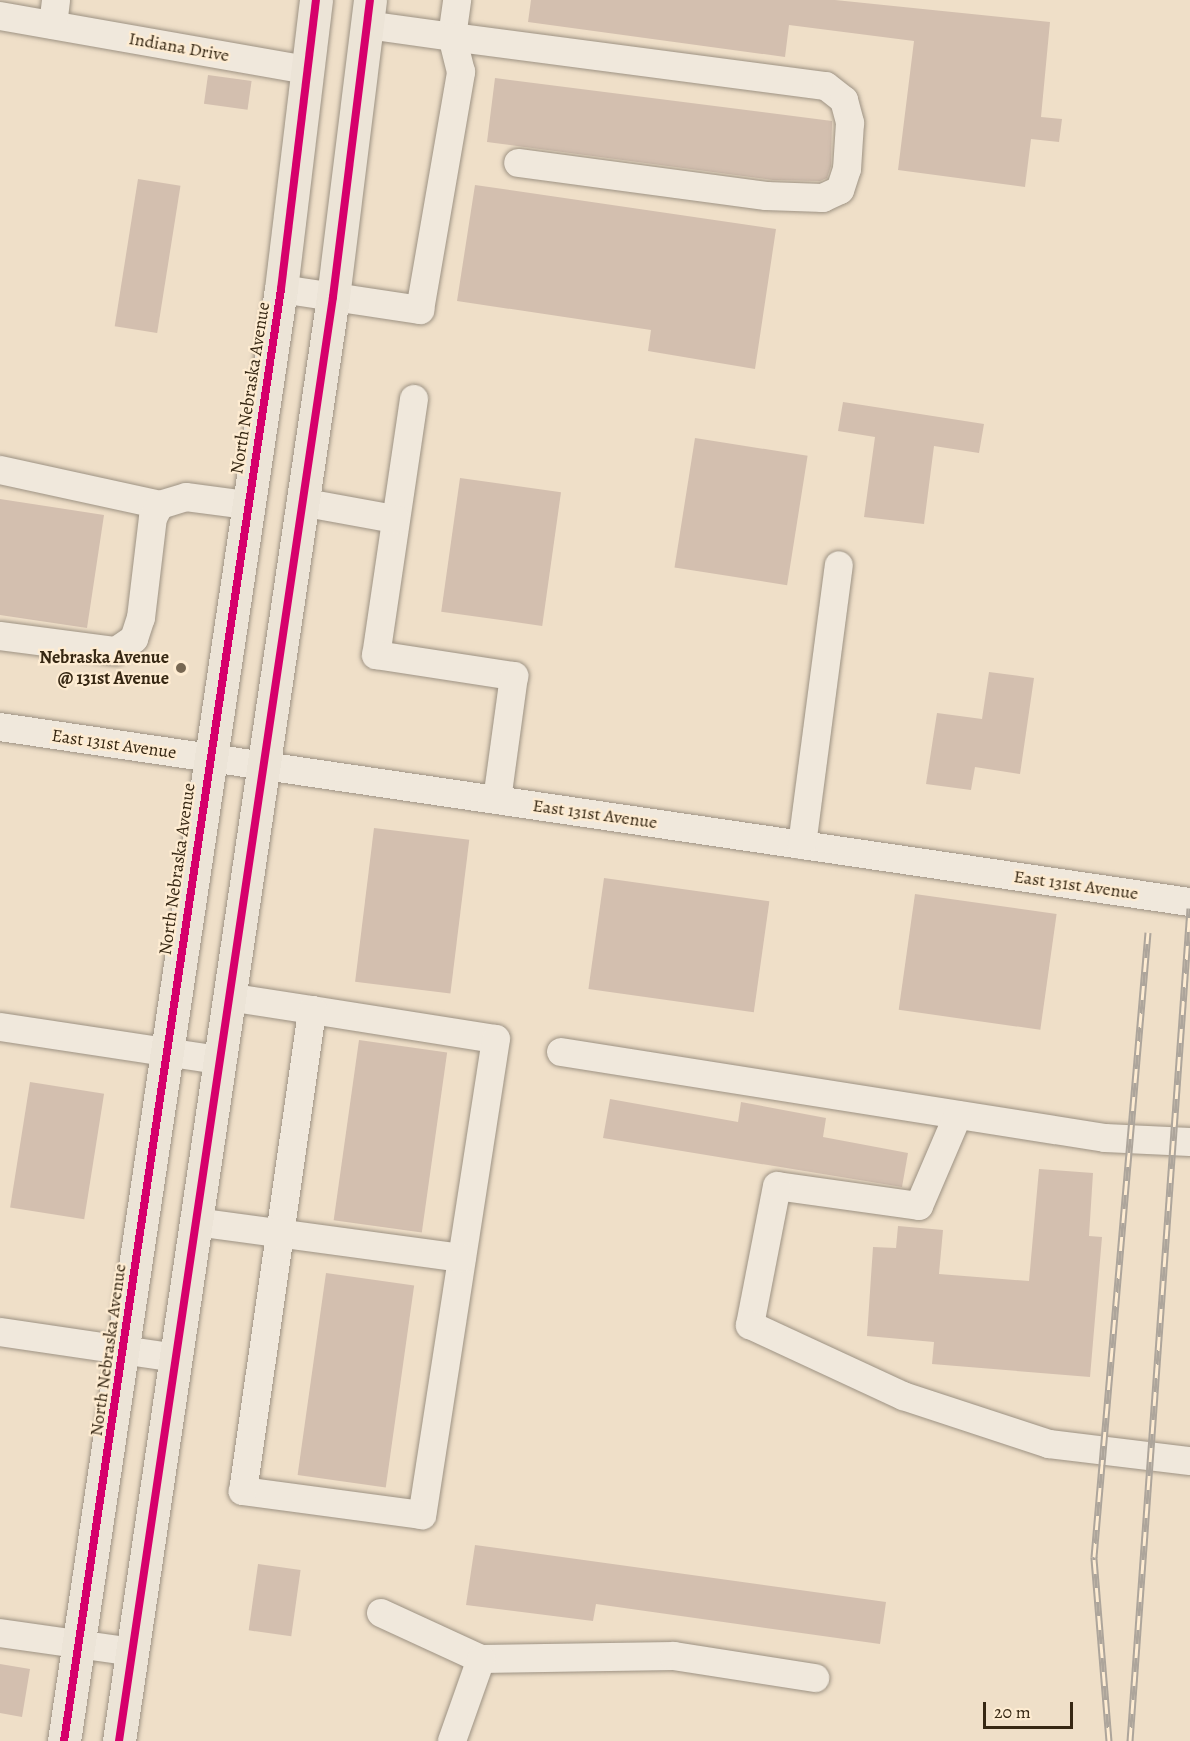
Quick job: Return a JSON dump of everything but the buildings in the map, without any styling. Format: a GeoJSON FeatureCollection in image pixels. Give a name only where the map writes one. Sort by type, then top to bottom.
{"type":"FeatureCollection","features":[{"type":"Feature","properties":{"kind":"main road","name":"North Nebraska Avenue"},"geometry":{"type":"LineString","coordinates":[[64,1741],[80,1645],[208,758],[281,289],[305,70],[316,0]]}},
{"type":"Feature","properties":{"kind":"main road"},"geometry":{"type":"LineString","coordinates":[[119,1741],[177,1358],[261,766],[333,297],[369,12]]}},
{"type":"Feature","properties":{"kind":"street"},"geometry":{"type":"LineString","coordinates":[[281,289],[420,310],[461,72],[452,37],[457,0]]}},
{"type":"Feature","properties":{"kind":"street","name":"Indiana Drive"},"geometry":{"type":"LineString","coordinates":[[0,16],[54,12],[305,70]]}},
{"type":"Feature","properties":{"kind":"street"},"geometry":{"type":"LineString","coordinates":[[369,12],[452,37],[826,86],[844,100],[850,123],[847,169],[840,190],[823,198],[766,196],[518,163]]}},
{"type":"Feature","properties":{"kind":"street"},"geometry":{"type":"LineString","coordinates":[[414,399],[376,655],[514,676],[497,800]]}},
{"type":"Feature","properties":{"kind":"street"},"geometry":{"type":"LineString","coordinates":[[0,470],[160,505],[186,497],[247,505]]}},
{"type":"Feature","properties":{"kind":"street"},"geometry":{"type":"LineString","coordinates":[[301,502],[395,519]]}},
{"type":"Feature","properties":{"kind":"street"},"geometry":{"type":"LineString","coordinates":[[0,636],[81,650],[116,651],[134,639],[153,518],[160,505]]}},
{"type":"Feature","properties":{"kind":"street"},"geometry":{"type":"LineString","coordinates":[[802,845],[839,565]]}},
{"type":"Feature","properties":{"kind":"street","name":"East 131st Avenue"},"geometry":{"type":"LineString","coordinates":[[0,727],[1190,902]]}},
{"type":"Feature","properties":{"kind":"street"},"geometry":{"type":"LineString","coordinates":[[228,997],[312,1010],[496,1039],[422,1515],[243,1491],[312,1010]]}},
{"type":"Feature","properties":{"kind":"street"},"geometry":{"type":"LineString","coordinates":[[0,1027],[219,1060]]}},
{"type":"Feature","properties":{"kind":"street"},"geometry":{"type":"LineString","coordinates":[[561,1052],[1105,1138],[1190,1142]]}},
{"type":"Feature","properties":{"kind":"street"},"geometry":{"type":"LineString","coordinates":[[958,1115],[920,1206],[777,1186],[750,1325],[903,1396],[1049,1444],[1190,1461]]}},
{"type":"Feature","properties":{"kind":"street"},"geometry":{"type":"LineString","coordinates":[[196,1222],[462,1258]]}},
{"type":"Feature","properties":{"kind":"street"},"geometry":{"type":"LineString","coordinates":[[0,1332],[177,1358]]}},
{"type":"Feature","properties":{"kind":"street"},"geometry":{"type":"LineString","coordinates":[[381,1613],[481,1659],[674,1656],[815,1678]]}},
{"type":"Feature","properties":{"kind":"street"},"geometry":{"type":"LineString","coordinates":[[0,1633],[134,1652]]}},
{"type":"Feature","properties":{"kind":"street"},"geometry":{"type":"LineString","coordinates":[[452,1741],[481,1659]]}},
{"type":"Feature","properties":{"kind":"railway"},"geometry":{"type":"LineString","coordinates":[[1130,1741],[1190,908]]}},
{"type":"Feature","properties":{"kind":"railway"},"geometry":{"type":"LineString","coordinates":[[1109,1741],[1094,1557],[1148,932]]}},
{"type":"Feature","properties":{"kind":"cycle path"},"geometry":{"type":"LineString","coordinates":[[64,1741],[281,289],[316,0]]}},
{"type":"Feature","properties":{"kind":"cycle path"},"geometry":{"type":"LineString","coordinates":[[119,1741],[333,297],[370,0]]}},
{"type":"Feature","properties":{"kind":"place","name":"Nebraska Avenue @ 131st Avenue"},"geometry":{"type":"Point","coordinates":[181,668]}}]}
